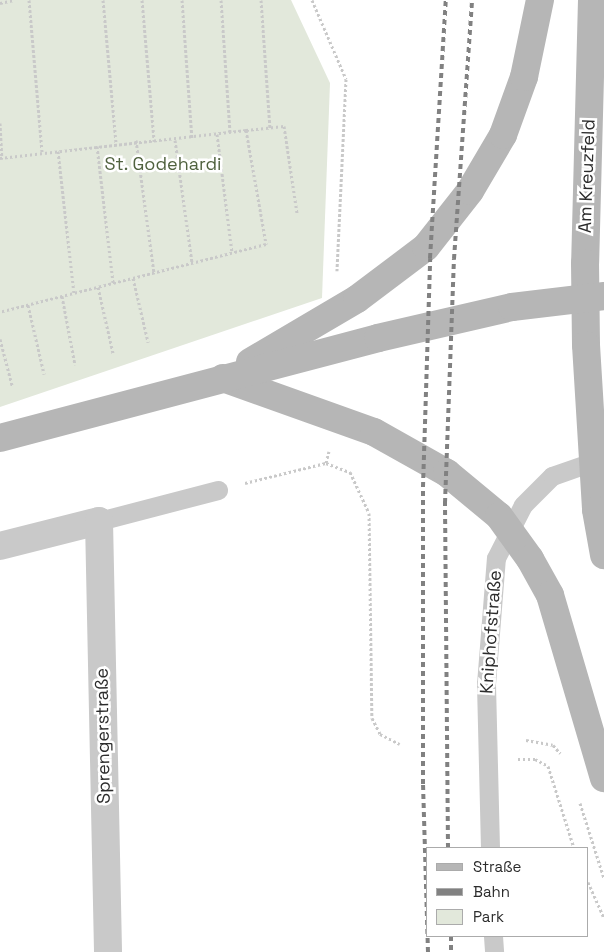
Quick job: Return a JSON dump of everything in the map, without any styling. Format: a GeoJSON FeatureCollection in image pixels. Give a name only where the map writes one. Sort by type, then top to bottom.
{"type":"FeatureCollection","features":[{"type":"Feature","properties":{"kind":"main road"},"geometry":{"type":"LineString","coordinates":[[223,378],[357,299],[426,247],[470,191],[503,134],[524,77],[540,0]]}},
{"type":"Feature","properties":{"kind":"main road","name":"Am Kreuzfeld"},"geometry":{"type":"LineString","coordinates":[[592,0],[585,263],[586,345],[592,462],[604,555]]}},
{"type":"Feature","properties":{"kind":"main road"},"geometry":{"type":"LineString","coordinates":[[0,438],[223,378],[512,307],[604,296]]}},
{"type":"Feature","properties":{"kind":"main road"},"geometry":{"type":"LineString","coordinates":[[223,378],[374,432],[447,473],[499,516],[530,559],[550,595],[604,778]]}},
{"type":"Feature","properties":{"kind":"street"},"geometry":{"type":"LineString","coordinates":[[0,546],[99,521]]}},
{"type":"Feature","properties":{"kind":"street","name":"Sprengerstraße"},"geometry":{"type":"LineString","coordinates":[[99,521],[108,952]]}},
{"type":"Feature","properties":{"kind":"lane","name":"Kniphofstraße"},"geometry":{"type":"LineString","coordinates":[[490,847],[486,684],[496,558],[523,505],[552,476],[592,462]]}},
{"type":"Feature","properties":{"kind":"lane"},"geometry":{"type":"LineString","coordinates":[[99,521],[218,490]]}},
{"type":"Feature","properties":{"kind":"lane"},"geometry":{"type":"LineString","coordinates":[[493,937],[494,952]]}},
{"type":"Feature","properties":{"kind":"path"},"geometry":{"type":"LineString","coordinates":[[0,3],[14,0]]}},
{"type":"Feature","properties":{"kind":"path"},"geometry":{"type":"LineString","coordinates":[[29,0],[42,153]]}},
{"type":"Feature","properties":{"kind":"path"},"geometry":{"type":"LineString","coordinates":[[103,0],[116,144]]}},
{"type":"Feature","properties":{"kind":"path"},"geometry":{"type":"LineString","coordinates":[[142,0],[154,141]]}},
{"type":"Feature","properties":{"kind":"path"},"geometry":{"type":"LineString","coordinates":[[182,0],[192,138]]}},
{"type":"Feature","properties":{"kind":"path"},"geometry":{"type":"LineString","coordinates":[[221,0],[230,133]]}},
{"type":"Feature","properties":{"kind":"path"},"geometry":{"type":"LineString","coordinates":[[261,0],[270,128]]}},
{"type":"Feature","properties":{"kind":"path"},"geometry":{"type":"LineString","coordinates":[[312,0],[346,79],[337,281]]}},
{"type":"Feature","properties":{"kind":"path"},"geometry":{"type":"LineString","coordinates":[[0,123],[1,158],[136,140],[174,140],[284,126],[297,212]]}},
{"type":"Feature","properties":{"kind":"path"},"geometry":{"type":"LineString","coordinates":[[0,312],[266,244],[246,130]]}},
{"type":"Feature","properties":{"kind":"path"},"geometry":{"type":"LineString","coordinates":[[217,134],[232,252]]}},
{"type":"Feature","properties":{"kind":"path"},"geometry":{"type":"LineString","coordinates":[[136,140],[154,272]]}},
{"type":"Feature","properties":{"kind":"path"},"geometry":{"type":"LineString","coordinates":[[174,140],[192,262]]}},
{"type":"Feature","properties":{"kind":"path"},"geometry":{"type":"LineString","coordinates":[[97,146],[114,283]]}},
{"type":"Feature","properties":{"kind":"path"},"geometry":{"type":"LineString","coordinates":[[58,151],[74,293]]}},
{"type":"Feature","properties":{"kind":"path"},"geometry":{"type":"LineString","coordinates":[[133,278],[148,342]]}},
{"type":"Feature","properties":{"kind":"path"},"geometry":{"type":"LineString","coordinates":[[98,287],[113,353]]}},
{"type":"Feature","properties":{"kind":"path"},"geometry":{"type":"LineString","coordinates":[[62,296],[75,365]]}},
{"type":"Feature","properties":{"kind":"path"},"geometry":{"type":"LineString","coordinates":[[28,305],[44,374]]}},
{"type":"Feature","properties":{"kind":"path"},"geometry":{"type":"LineString","coordinates":[[0,339],[12,385]]}},
{"type":"Feature","properties":{"kind":"path"},"geometry":{"type":"LineString","coordinates":[[218,490],[326,463],[350,472],[368,513],[372,718],[380,734],[400,744]]}},
{"type":"Feature","properties":{"kind":"path"},"geometry":{"type":"LineString","coordinates":[[508,759],[535,759],[548,766],[574,847]]}},
{"type":"Feature","properties":{"kind":"path"},"geometry":{"type":"LineString","coordinates":[[589,884],[604,918]]}},
{"type":"Feature","properties":{"kind":"green space","name":"St. Godehardi"},"geometry":{"type":"Polygon","coordinates":[[[0,0],[291,0],[330,83],[322,298],[0,407],[0,0]]]}},
{"type":"Feature","properties":{"kind":"railway"},"geometry":{"type":"LineString","coordinates":[[426,885],[423,784],[423,487],[430,258],[446,0]]}},
{"type":"Feature","properties":{"kind":"railway"},"geometry":{"type":"LineString","coordinates":[[448,847],[445,503],[454,259],[472,0]]}},
{"type":"Feature","properties":{"kind":"railway"},"geometry":{"type":"LineString","coordinates":[[428,937],[428,952]]}},
{"type":"Feature","properties":{"kind":"railway"},"geometry":{"type":"LineString","coordinates":[[451,937],[451,952]]}}]}
